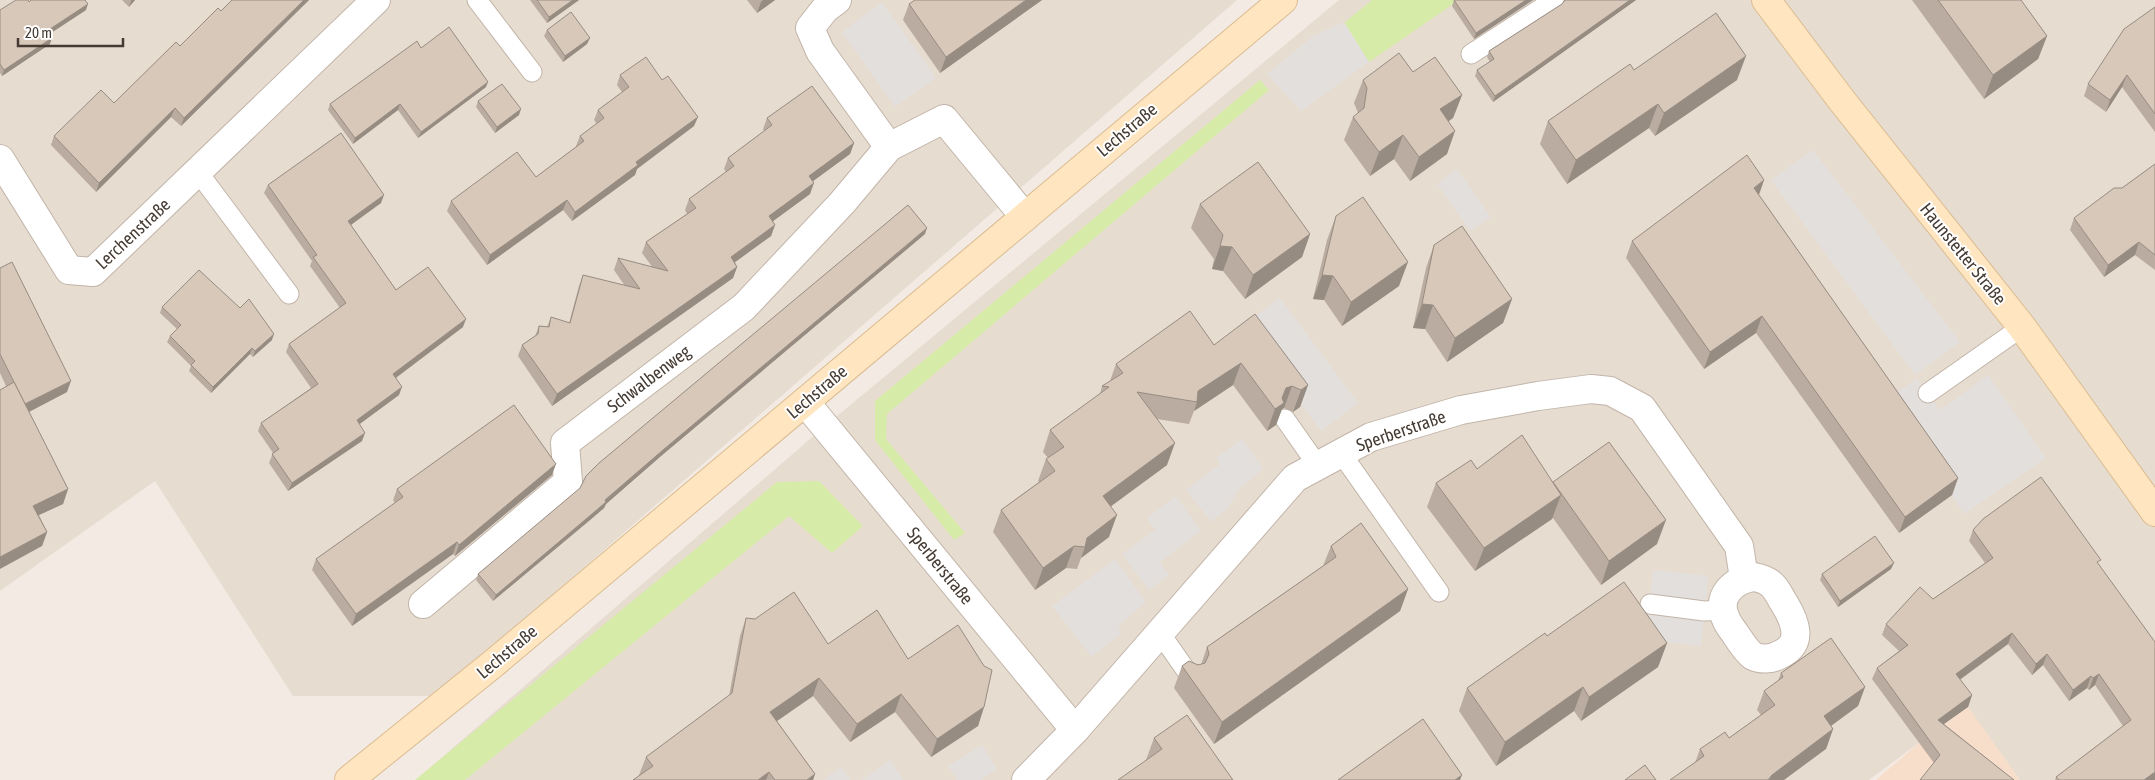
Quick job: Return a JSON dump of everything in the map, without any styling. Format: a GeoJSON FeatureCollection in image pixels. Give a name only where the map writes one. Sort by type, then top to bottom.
{"type":"FeatureCollection","features":[{"type":"Feature","properties":{"kind":"main road","name":"Lechstraße"},"geometry":{"type":"LineString","coordinates":[[349,780],[494,663],[1283,0]]}},
{"type":"Feature","properties":{"kind":"main road","name":"Haunstetter Straße"},"geometry":{"type":"LineString","coordinates":[[1766,0],[1849,110],[2022,327],[2155,512]]}},
{"type":"Feature","properties":{"kind":"street","name":"Lerchenstraße"},"geometry":{"type":"LineString","coordinates":[[0,159],[69,270],[93,272],[376,0]]}},
{"type":"Feature","properties":{"kind":"street"},"geometry":{"type":"LineString","coordinates":[[837,0],[825,9],[810,28],[820,51],[889,147]]}},
{"type":"Feature","properties":{"kind":"street","name":"Schwalbenweg"},"geometry":{"type":"LineString","coordinates":[[423,604],[568,482],[565,443],[744,307],[842,203],[889,147],[944,119],[1024,217]]}},
{"type":"Feature","properties":{"kind":"street","name":"Sperberstraße"},"geometry":{"type":"LineString","coordinates":[[1026,780],[1075,730],[1295,478],[1371,437],[1460,410],[1538,396],[1591,390],[1610,391],[1642,408],[1739,546],[1744,578]]}},
{"type":"Feature","properties":{"kind":"street","name":"Sperberstraße"},"geometry":{"type":"LineString","coordinates":[[805,402],[1075,730]]}},
{"type":"Feature","properties":{"kind":"street"},"geometry":{"type":"LineString","coordinates":[[1754,577],[1763,579],[1777,590],[1795,621],[1796,630],[1790,647],[1784,653],[1774,657],[1754,656],[1746,650],[1730,627],[1722,610],[1727,590],[1734,583],[1744,578],[1754,577]]}},
{"type":"Feature","properties":{"kind":"lane"},"geometry":{"type":"LineString","coordinates":[[477,0],[532,72]]}},
{"type":"Feature","properties":{"kind":"lane"},"geometry":{"type":"LineString","coordinates":[[1471,54],[1554,0]]}},
{"type":"Feature","properties":{"kind":"lane"},"geometry":{"type":"LineString","coordinates":[[198,172],[289,294]]}},
{"type":"Feature","properties":{"kind":"lane"},"geometry":{"type":"LineString","coordinates":[[1928,393],[2022,327]]}},
{"type":"Feature","properties":{"kind":"lane"},"geometry":{"type":"LineString","coordinates":[[1285,419],[1330,460],[1440,592]]}},
{"type":"Feature","properties":{"kind":"lane"},"geometry":{"type":"LineString","coordinates":[[1650,604],[1704,611],[1722,610]]}},
{"type":"Feature","properties":{"kind":"lane"},"geometry":{"type":"LineString","coordinates":[[1160,633],[1190,676]]}},
{"type":"Feature","properties":{"kind":"shaded area"},"geometry":{"type":"Polygon","coordinates":[[[0,0],[1237,0],[436,696],[293,696],[155,481],[0,591],[0,0]]]}},
{"type":"Feature","properties":{"kind":"shaded area"},"geometry":{"type":"Polygon","coordinates":[[[1339,0],[2155,0],[2155,780],[2020,780],[1967,707],[1869,780],[419,780],[418,778],[825,426],[1339,0]]]}},
{"type":"Feature","properties":{"kind":"shaded area"},"geometry":{"type":"Polygon","coordinates":[[[882,2],[936,78],[895,107],[842,32],[882,2]]]}},
{"type":"Feature","properties":{"kind":"shaded area"},"geometry":{"type":"Polygon","coordinates":[[[1344,22],[1369,62],[1301,111],[1267,74],[1313,36],[1344,22]]]}},
{"type":"Feature","properties":{"kind":"shaded area"},"geometry":{"type":"Polygon","coordinates":[[[1813,150],[1960,342],[1915,375],[1771,180],[1813,150]]]}},
{"type":"Feature","properties":{"kind":"shaded area"},"geometry":{"type":"Polygon","coordinates":[[[1457,169],[1491,217],[1470,231],[1437,184],[1457,169]]]}},
{"type":"Feature","properties":{"kind":"shaded area"},"geometry":{"type":"Polygon","coordinates":[[[1280,298],[1358,403],[1321,431],[1243,325],[1280,298]]]}},
{"type":"Feature","properties":{"kind":"shaded area"},"geometry":{"type":"Polygon","coordinates":[[[1988,375],[2046,458],[1964,514],[1889,398],[1917,378],[1940,410],[1988,375]]]}},
{"type":"Feature","properties":{"kind":"shaded area"},"geometry":{"type":"Polygon","coordinates":[[[1242,439],[1263,469],[1239,489],[1228,508],[1211,522],[1186,490],[1220,464],[1216,458],[1242,439]]]}},
{"type":"Feature","properties":{"kind":"shaded area"},"geometry":{"type":"Polygon","coordinates":[[[1176,496],[1201,531],[1160,562],[1169,575],[1149,590],[1122,554],[1155,530],[1147,518],[1176,496]]]}},
{"type":"Feature","properties":{"kind":"shaded area"},"geometry":{"type":"Polygon","coordinates":[[[1115,559],[1146,602],[1118,626],[1122,633],[1092,657],[1052,606],[1115,559]]]}},
{"type":"Feature","properties":{"kind":"shaded area"},"geometry":{"type":"Polygon","coordinates":[[[1653,570],[1708,576],[1701,646],[1646,640],[1653,570]]]}},
{"type":"Feature","properties":{"kind":"shaded area"},"geometry":{"type":"Polygon","coordinates":[[[1968,707],[2020,780],[1876,780],[1919,743],[1968,707]]]}},
{"type":"Feature","properties":{"kind":"shaded area"},"geometry":{"type":"Polygon","coordinates":[[[982,745],[997,769],[980,780],[957,780],[948,766],[982,745]]]}},
{"type":"Feature","properties":{"kind":"shaded area"},"geometry":{"type":"Polygon","coordinates":[[[890,760],[904,780],[862,780],[890,760]]]}},
{"type":"Feature","properties":{"kind":"shaded area"},"geometry":{"type":"Polygon","coordinates":[[[841,767],[850,780],[823,780],[841,767]]]}},
{"type":"Feature","properties":{"kind":"green space"},"geometry":{"type":"Polygon","coordinates":[[[1372,0],[1459,0],[1369,62],[1344,23],[1372,0]]]}},
{"type":"Feature","properties":{"kind":"green space"},"geometry":{"type":"Polygon","coordinates":[[[1260,80],[1269,90],[887,414],[886,439],[965,533],[954,540],[875,440],[875,401],[1260,80]]]}},
{"type":"Feature","properties":{"kind":"green space"},"geometry":{"type":"Polygon","coordinates":[[[819,481],[863,526],[832,553],[789,516],[465,780],[415,780],[777,482],[819,481]]]}},
{"type":"Feature","properties":{"kind":"building"},"geometry":{"type":"Polygon","coordinates":[[[16,0],[28,0],[29,2],[31,0],[85,0],[88,4],[47,31],[52,38],[4,70],[0,64],[0,10],[16,0]]]}},
{"type":"Feature","properties":{"kind":"building"},"geometry":{"type":"Polygon","coordinates":[[[232,0],[304,0],[184,118],[175,108],[99,183],[54,136],[101,90],[114,103],[176,42],[180,46],[218,8],[221,11],[232,0]]]}},
{"type":"Feature","properties":{"kind":"building"},"geometry":{"type":"Polygon","coordinates":[[[537,0],[573,0],[549,17],[537,0]]]}},
{"type":"Feature","properties":{"kind":"building"},"geometry":{"type":"Polygon","coordinates":[[[915,0],[1026,0],[946,57],[909,4],[915,0]]]}},
{"type":"Feature","properties":{"kind":"building"},"geometry":{"type":"Polygon","coordinates":[[[1454,0],[1526,0],[1476,33],[1454,0]]]}},
{"type":"Feature","properties":{"kind":"building"},"geometry":{"type":"Polygon","coordinates":[[[1565,0],[1630,0],[1495,96],[1477,70],[1494,59],[1489,51],[1562,4],[1565,0]]]}},
{"type":"Feature","properties":{"kind":"building"},"geometry":{"type":"Polygon","coordinates":[[[1938,0],[2021,0],[2047,36],[1993,75],[1938,0]]]}},
{"type":"Feature","properties":{"kind":"building"},"geometry":{"type":"Polygon","coordinates":[[[2155,7],[2155,114],[2127,75],[2110,100],[2088,84],[2124,29],[2155,7]]]}},
{"type":"Feature","properties":{"kind":"building"},"geometry":{"type":"Polygon","coordinates":[[[571,12],[590,38],[565,56],[547,30],[571,12]]]}},
{"type":"Feature","properties":{"kind":"building"},"geometry":{"type":"Polygon","coordinates":[[[1716,13],[1746,56],[1664,113],[1658,104],[1576,160],[1548,121],[1630,64],[1634,70],[1716,13]]]}},
{"type":"Feature","properties":{"kind":"building"},"geometry":{"type":"Polygon","coordinates":[[[449,27],[488,82],[421,132],[400,104],[355,138],[330,104],[417,41],[421,48],[449,27]]]}},
{"type":"Feature","properties":{"kind":"building"},"geometry":{"type":"Polygon","coordinates":[[[1399,53],[1413,72],[1435,57],[1462,95],[1440,109],[1455,131],[1419,157],[1403,135],[1379,152],[1353,117],[1364,108],[1367,88],[1363,80],[1399,53]]]}},
{"type":"Feature","properties":{"kind":"building"},"geometry":{"type":"Polygon","coordinates":[[[646,57],[662,80],[668,76],[698,117],[636,162],[638,165],[575,212],[567,200],[490,255],[451,201],[517,152],[536,177],[584,141],[580,136],[604,118],[598,110],[629,87],[620,75],[646,57]]]}},
{"type":"Feature","properties":{"kind":"building"},"geometry":{"type":"Polygon","coordinates":[[[502,84],[521,109],[497,127],[478,101],[502,84]]]}},
{"type":"Feature","properties":{"kind":"building"},"geometry":{"type":"Polygon","coordinates":[[[812,86],[854,143],[809,176],[814,183],[769,216],[775,225],[731,257],[737,267],[557,394],[522,345],[538,334],[539,326],[549,327],[551,317],[570,323],[583,275],[640,289],[618,258],[668,271],[646,242],[696,208],[689,199],[734,166],[728,158],[772,125],[767,118],[812,86]]]}},
{"type":"Feature","properties":{"kind":"building"},"geometry":{"type":"Polygon","coordinates":[[[341,133],[384,195],[348,221],[396,290],[428,267],[466,319],[393,374],[402,387],[357,420],[365,433],[292,483],[272,454],[279,449],[261,423],[318,384],[289,344],[346,303],[313,257],[317,255],[268,185],[341,133]]]}},
{"type":"Feature","properties":{"kind":"building"},"geometry":{"type":"Polygon","coordinates":[[[1747,155],[1764,180],[1754,188],[1958,478],[1905,517],[1762,316],[1710,352],[1632,241],[1747,155]]]}},
{"type":"Feature","properties":{"kind":"building"},"geometry":{"type":"Polygon","coordinates":[[[1258,162],[1310,234],[1253,275],[1232,247],[1220,246],[1223,235],[1200,204],[1258,162]]]}},
{"type":"Feature","properties":{"kind":"building"},"geometry":{"type":"Polygon","coordinates":[[[2155,164],[2155,255],[2139,242],[2108,265],[2074,218],[2114,188],[2122,188],[2155,164]]]}},
{"type":"Feature","properties":{"kind":"building"},"geometry":{"type":"Polygon","coordinates":[[[1363,197],[1408,262],[1351,302],[1333,276],[1322,275],[1336,216],[1363,197]]]}},
{"type":"Feature","properties":{"kind":"building"},"geometry":{"type":"Polygon","coordinates":[[[908,205],[927,228],[663,450],[605,500],[606,502],[496,595],[478,574],[580,488],[586,476],[599,463],[908,205]]]}},
{"type":"Feature","properties":{"kind":"building"},"geometry":{"type":"Polygon","coordinates":[[[1462,226],[1512,299],[1455,338],[1433,305],[1422,304],[1434,245],[1462,226]]]}},
{"type":"Feature","properties":{"kind":"building"},"geometry":{"type":"Polygon","coordinates":[[[12,262],[71,381],[25,404],[0,354],[0,268],[12,262]]]}},
{"type":"Feature","properties":{"kind":"building"},"geometry":{"type":"Polygon","coordinates":[[[199,270],[240,308],[249,299],[274,334],[255,351],[252,348],[213,387],[191,365],[195,361],[170,336],[181,325],[162,307],[199,270]]]}},
{"type":"Feature","properties":{"kind":"building"},"geometry":{"type":"Polygon","coordinates":[[[1190,311],[1214,345],[1255,314],[1308,385],[1301,390],[1292,386],[1286,388],[1282,398],[1284,403],[1275,409],[1241,363],[1198,391],[1197,402],[1137,392],[1175,443],[1103,496],[1117,515],[1087,538],[1085,547],[1074,546],[1043,568],[1001,510],[1055,471],[1046,459],[1064,447],[1050,430],[1109,387],[1102,386],[1123,373],[1116,364],[1190,311]]]}},
{"type":"Feature","properties":{"kind":"building"},"geometry":{"type":"Polygon","coordinates":[[[14,382],[68,489],[33,506],[47,532],[0,557],[0,390],[14,382]]]}},
{"type":"Feature","properties":{"kind":"building"},"geometry":{"type":"Polygon","coordinates":[[[514,405],[556,464],[459,545],[457,542],[356,614],[316,559],[403,497],[397,489],[514,405]]]}},
{"type":"Feature","properties":{"kind":"building"},"geometry":{"type":"Polygon","coordinates":[[[1522,435],[1561,495],[1484,548],[1436,483],[1471,460],[1477,469],[1522,435]]]}},
{"type":"Feature","properties":{"kind":"building"},"geometry":{"type":"Polygon","coordinates":[[[1609,442],[1666,520],[1609,561],[1553,482],[1609,442]]]}},
{"type":"Feature","properties":{"kind":"building"},"geometry":{"type":"Polygon","coordinates":[[[2041,477],[2101,560],[2097,562],[2155,642],[2155,772],[2144,780],[2059,780],[2056,777],[2131,720],[2099,674],[2093,678],[2091,676],[2073,690],[2047,654],[2036,664],[2012,633],[1956,674],[1972,695],[1938,720],[2014,780],[1920,780],[1940,755],[1877,668],[1908,645],[1886,624],[1920,587],[1933,599],[1993,558],[1973,530],[1983,519],[2041,477]]]}},
{"type":"Feature","properties":{"kind":"building"},"geometry":{"type":"Polygon","coordinates":[[[1361,523],[1408,589],[1222,722],[1182,666],[1189,661],[1198,665],[1205,663],[1209,654],[1207,647],[1336,557],[1331,546],[1361,523]]]}},
{"type":"Feature","properties":{"kind":"building"},"geometry":{"type":"Polygon","coordinates":[[[1875,536],[1894,563],[1840,601],[1822,574],[1875,536]]]}},
{"type":"Feature","properties":{"kind":"building"},"geometry":{"type":"Polygon","coordinates":[[[1624,582],[1667,643],[1589,697],[1583,687],[1505,742],[1467,688],[1545,633],[1547,636],[1624,582]]]}},
{"type":"Feature","properties":{"kind":"building"},"geometry":{"type":"Polygon","coordinates":[[[794,592],[828,644],[877,610],[908,659],[958,625],[984,666],[992,670],[984,707],[937,739],[901,694],[857,724],[819,678],[770,712],[815,774],[807,780],[775,780],[769,772],[758,780],[633,780],[653,766],[646,757],[732,693],[746,618],[755,619],[794,592]]]}},
{"type":"Feature","properties":{"kind":"building"},"geometry":{"type":"Polygon","coordinates":[[[1831,638],[1865,687],[1824,716],[1833,729],[1768,780],[1670,780],[1704,756],[1700,749],[1725,732],[1729,738],[1775,705],[1764,691],[1783,677],[1781,673],[1831,638]]]}},
{"type":"Feature","properties":{"kind":"building"},"geometry":{"type":"Polygon","coordinates":[[[1187,715],[1233,780],[1118,780],[1162,749],[1154,738],[1187,715]]]}},
{"type":"Feature","properties":{"kind":"building"},"geometry":{"type":"Polygon","coordinates":[[[1423,719],[1462,775],[1455,780],[1338,780],[1423,719]]]}},
{"type":"Feature","properties":{"kind":"building"},"geometry":{"type":"Polygon","coordinates":[[[1645,765],[1656,780],[1625,780],[1645,765]]]}}]}
